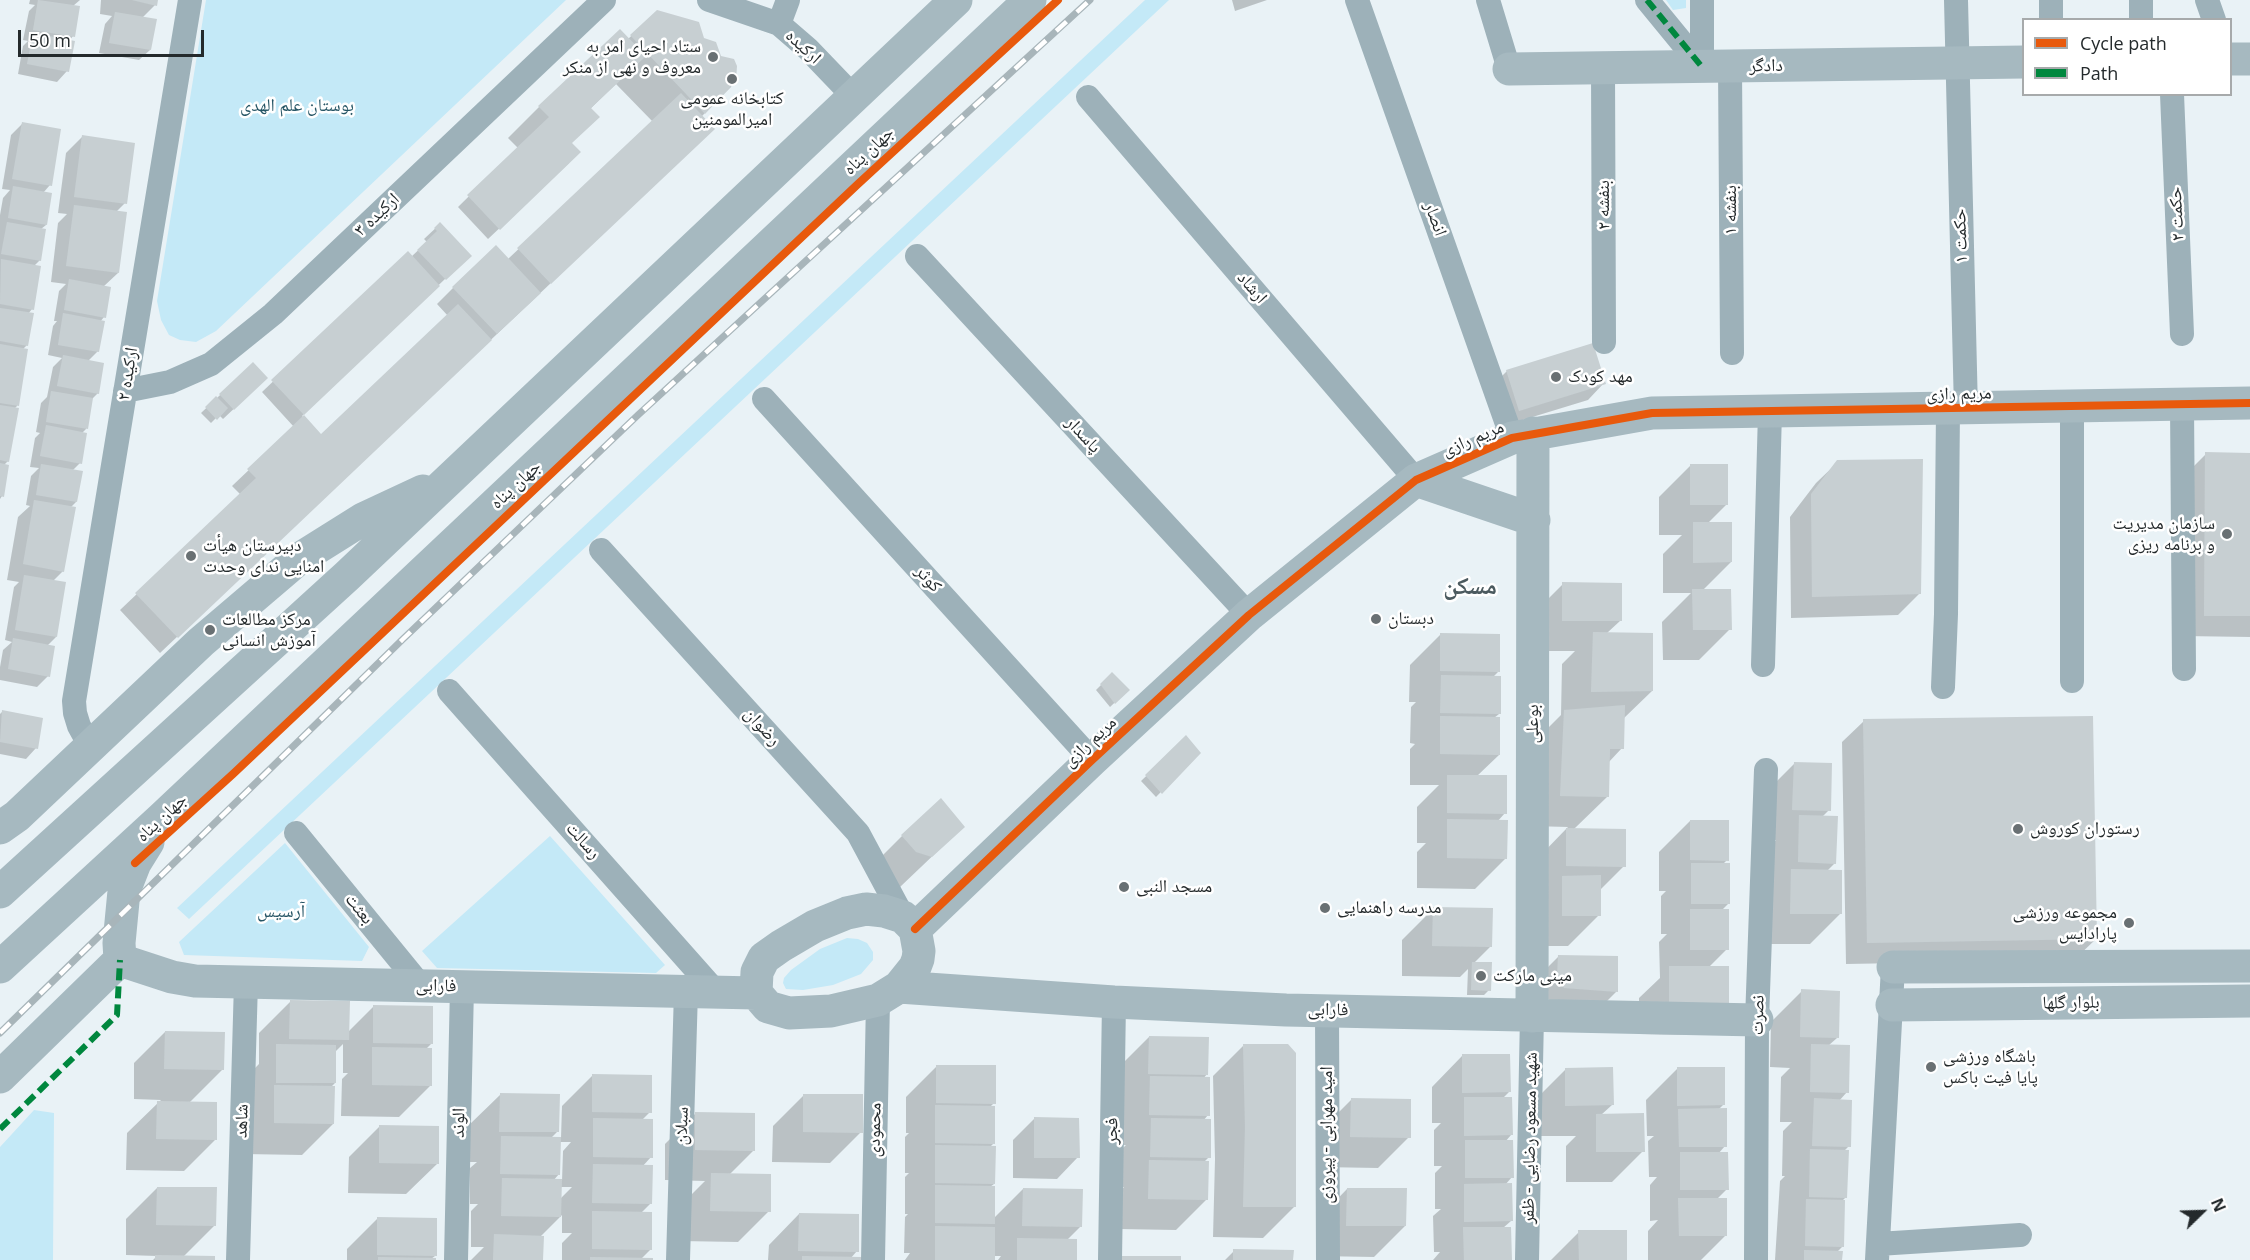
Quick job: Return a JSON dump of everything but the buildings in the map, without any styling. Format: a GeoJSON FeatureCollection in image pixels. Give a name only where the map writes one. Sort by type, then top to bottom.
{"type":"FeatureCollection","features":[{"type":"Feature","properties":{"kind":"street","name":"ارکیده ۲"},"geometry":{"type":"LineString","coordinates":[[90,746],[75,713],[74,701],[190,0]]}},
{"type":"Feature","properties":{"kind":"street","name":"ارکیده ۳"},"geometry":{"type":"LineString","coordinates":[[125,391],[170,382],[211,364],[273,314],[604,0]]}},
{"type":"Feature","properties":{"kind":"street","name":"ارکیده"},"geometry":{"type":"LineString","coordinates":[[709,0],[779,24],[808,49],[854,97]]}},
{"type":"Feature","properties":{"kind":"street"},"geometry":{"type":"LineString","coordinates":[[779,24],[788,0]]}},
{"type":"Feature","properties":{"kind":"street"},"geometry":{"type":"LineString","coordinates":[[0,892],[339,584],[956,0]]}},
{"type":"Feature","properties":{"kind":"street","name":"جهان پناه"},"geometry":{"type":"LineString","coordinates":[[0,967],[161,819],[1030,0]]}},
{"type":"Feature","properties":{"kind":"street","name":"انصار"},"geometry":{"type":"LineString","coordinates":[[1357,0],[1523,436]]}},
{"type":"Feature","properties":{"kind":"street"},"geometry":{"type":"LineString","coordinates":[[1488,0],[1509,69]]}},
{"type":"Feature","properties":{"kind":"street"},"geometry":{"type":"LineString","coordinates":[[1647,0],[1716,66]]}},
{"type":"Feature","properties":{"kind":"street","name":"بنفشه ۱"},"geometry":{"type":"LineString","coordinates":[[1702,0],[1716,66],[1732,353]]}},
{"type":"Feature","properties":{"kind":"street","name":"حکمت ۱"},"geometry":{"type":"LineString","coordinates":[[1943,687],[1957,410],[1956,0]]}},
{"type":"Feature","properties":{"kind":"street"},"geometry":{"type":"LineString","coordinates":[[2051,0],[2051,18]]}},
{"type":"Feature","properties":{"kind":"street"},"geometry":{"type":"LineString","coordinates":[[2141,0],[2141,18]]}},
{"type":"Feature","properties":{"kind":"street"},"geometry":{"type":"LineString","coordinates":[[2207,0],[2213,18]]}},
{"type":"Feature","properties":{"kind":"street"},"geometry":{"type":"LineString","coordinates":[[2232,59],[2250,59]]}},
{"type":"Feature","properties":{"kind":"street","name":"دادگر"},"geometry":{"type":"LineString","coordinates":[[1509,69],[2022,62]]}},
{"type":"Feature","properties":{"kind":"street","name":"بنفشه ۲"},"geometry":{"type":"LineString","coordinates":[[1603,68],[1605,342]]}},
{"type":"Feature","properties":{"kind":"street","name":"حکمت ۲"},"geometry":{"type":"LineString","coordinates":[[2172,96],[2182,334]]}},
{"type":"Feature","properties":{"kind":"street","name":"ارشاد"},"geometry":{"type":"LineString","coordinates":[[1088,97],[1416,480]]}},
{"type":"Feature","properties":{"kind":"street","name":"پاسدار"},"geometry":{"type":"LineString","coordinates":[[917,256],[1249,615]]}},
{"type":"Feature","properties":{"kind":"street","name":"کوثر"},"geometry":{"type":"LineString","coordinates":[[764,399],[1092,760]]}},
{"type":"Feature","properties":{"kind":"street","name":"مریم رازی"},"geometry":{"type":"LineString","coordinates":[[909,923],[1092,760],[1249,615],[1416,480],[1523,436],[1652,413],[1957,410],[2250,403]]}},
{"type":"Feature","properties":{"kind":"street"},"geometry":{"type":"LineString","coordinates":[[2182,404],[2184,669]]}},
{"type":"Feature","properties":{"kind":"street"},"geometry":{"type":"LineString","coordinates":[[2072,407],[2072,681]]}},
{"type":"Feature","properties":{"kind":"street"},"geometry":{"type":"LineString","coordinates":[[1763,665],[1770,412]]}},
{"type":"Feature","properties":{"kind":"street","name":"بوعلی"},"geometry":{"type":"LineString","coordinates":[[1523,436],[1534,520],[1532,1016]]}},
{"type":"Feature","properties":{"kind":"street"},"geometry":{"type":"LineString","coordinates":[[0,828],[16,816],[201,642],[296,561],[363,519],[452,477]]}},
{"type":"Feature","properties":{"kind":"street"},"geometry":{"type":"LineString","coordinates":[[1416,480],[1534,520]]}},
{"type":"Feature","properties":{"kind":"street","name":"رضوان"},"geometry":{"type":"LineString","coordinates":[[601,550],[858,833],[909,923]]}},
{"type":"Feature","properties":{"kind":"street","name":"رسالت"},"geometry":{"type":"LineString","coordinates":[[449,691],[701,991]]}},
{"type":"Feature","properties":{"kind":"street","name":"نصرت"},"geometry":{"type":"LineString","coordinates":[[1756,1260],[1757,1020],[1766,770]]}},
{"type":"Feature","properties":{"kind":"street"},"geometry":{"type":"LineString","coordinates":[[0,1077],[120,960],[119,943],[124,891],[135,864],[161,819]]}},
{"type":"Feature","properties":{"kind":"street","name":"بعثت"},"geometry":{"type":"LineString","coordinates":[[296,833],[421,986]]}},
{"type":"Feature","properties":{"kind":"street"},"geometry":{"type":"LineString","coordinates":[[756,993],[757,972],[764,958],[815,926],[847,913],[866,909],[884,911],[909,923],[919,951],[915,967],[888,994]]}},
{"type":"Feature","properties":{"kind":"street","name":"فارابی"},"geometry":{"type":"LineString","coordinates":[[120,960],[172,977],[195,981],[756,993],[768,1007],[789,1013],[831,1011],[888,994],[1327,1010],[1757,1020]]}},
{"type":"Feature","properties":{"kind":"street","name":"بلوار گلها"},"geometry":{"type":"LineString","coordinates":[[1893,968],[2250,966]]}},
{"type":"Feature","properties":{"kind":"street"},"geometry":{"type":"LineString","coordinates":[[1893,968],[1878,1252],[2020,1235]]}},
{"type":"Feature","properties":{"kind":"street","name":"شاهد"},"geometry":{"type":"LineString","coordinates":[[238,1260],[246,982]]}},
{"type":"Feature","properties":{"kind":"street","name":"الوند"},"geometry":{"type":"LineString","coordinates":[[456,1260],[462,987]]}},
{"type":"Feature","properties":{"kind":"street","name":"سبلان"},"geometry":{"type":"LineString","coordinates":[[678,1260],[701,991]]}},
{"type":"Feature","properties":{"kind":"street","name":"محمودی"},"geometry":{"type":"LineString","coordinates":[[873,1260],[888,994]]}},
{"type":"Feature","properties":{"kind":"street","name":"بلوار گلها"},"geometry":{"type":"LineString","coordinates":[[1892,1005],[2250,1001]]}},
{"type":"Feature","properties":{"kind":"street","name":"فجر"},"geometry":{"type":"LineString","coordinates":[[1110,1260],[1114,1002]]}},
{"type":"Feature","properties":{"kind":"street","name":"امید مهرابی - پیروزی"},"geometry":{"type":"LineString","coordinates":[[1327,1010],[1328,1260]]}},
{"type":"Feature","properties":{"kind":"street","name":"شهید مسعود رضایی - ظفر"},"geometry":{"type":"LineString","coordinates":[[1527,1260],[1532,1016]]}},
{"type":"Feature","properties":{"kind":"green space","name":"بوستان علم الهدی"},"geometry":{"type":"Polygon","coordinates":[[[206,0],[566,0],[216,331],[196,342],[180,340],[169,335],[161,320],[157,301],[206,0]]]}},
{"type":"Feature","properties":{"kind":"green space"},"geometry":{"type":"Polygon","coordinates":[[[1145,0],[1169,0],[189,919],[177,908],[1145,0]]]}},
{"type":"Feature","properties":{"kind":"green space"},"geometry":{"type":"Polygon","coordinates":[[[1666,0],[1686,0],[1686,8],[1673,10],[1666,0]]]}},
{"type":"Feature","properties":{"kind":"green space"},"geometry":{"type":"Polygon","coordinates":[[[550,836],[665,965],[656,973],[437,968],[422,951],[550,836]]]}},
{"type":"Feature","properties":{"kind":"green space","name":"آرسیس"},"geometry":{"type":"Polygon","coordinates":[[[285,843],[369,947],[362,961],[184,955],[179,942],[285,843]]]}},
{"type":"Feature","properties":{"kind":"green space"},"geometry":{"type":"Polygon","coordinates":[[[847,938],[867,943],[873,952],[873,960],[861,974],[833,985],[803,990],[786,989],[783,983],[784,978],[791,970],[820,949],[847,938]]]}},
{"type":"Feature","properties":{"kind":"green space"},"geometry":{"type":"Polygon","coordinates":[[[34,1110],[54,1113],[53,1260],[0,1260],[0,1147],[34,1110]]]}},
{"type":"Feature","properties":{"kind":"railway"},"geometry":{"type":"LineString","coordinates":[[0,1033],[403,639],[638,415],[1090,0]]}},
{"type":"Feature","properties":{"kind":"marked path"},"geometry":{"type":"LineString","coordinates":[[1647,0],[1702,67]]}},
{"type":"Feature","properties":{"kind":"marked path"},"geometry":{"type":"LineString","coordinates":[[0,1129],[117,1015],[120,960]]}},
{"type":"Feature","properties":{"kind":"cycle path"},"geometry":{"type":"LineString","coordinates":[[135,863],[233,774],[858,184],[1058,0]]}},
{"type":"Feature","properties":{"kind":"cycle path"},"geometry":{"type":"LineString","coordinates":[[915,929],[1092,760],[1249,615],[1416,480],[1512,438],[1652,413],[2250,403]]}},
{"type":"Feature","properties":{"kind":"place","name":"ستاد احیای امر به معروف و نهی از منکر"},"geometry":{"type":"Point","coordinates":[713,57]}},
{"type":"Feature","properties":{"kind":"place","name":"کتابخانه عمومی امیرالمومنین"},"geometry":{"type":"Point","coordinates":[732,79]}},
{"type":"Feature","properties":{"kind":"place","name":"مهد کودک"},"geometry":{"type":"Point","coordinates":[1556,377]}},
{"type":"Feature","properties":{"kind":"place","name":"سازمان مدیریت و برنامه ریزی"},"geometry":{"type":"Point","coordinates":[2227,534]}},
{"type":"Feature","properties":{"kind":"place","name":"دبیرستان هیأت امنایی ندای وحدت"},"geometry":{"type":"Point","coordinates":[191,556]}},
{"type":"Feature","properties":{"kind":"place","name":"دبستان"},"geometry":{"type":"Point","coordinates":[1376,619]}},
{"type":"Feature","properties":{"kind":"place","name":"مرکز مطالعات آموزش انسانی"},"geometry":{"type":"Point","coordinates":[210,630]}},
{"type":"Feature","properties":{"kind":"place","name":"رستوران کوروش"},"geometry":{"type":"Point","coordinates":[2018,829]}},
{"type":"Feature","properties":{"kind":"place","name":"مسجد النبی"},"geometry":{"type":"Point","coordinates":[1124,887]}},
{"type":"Feature","properties":{"kind":"place","name":"مدرسه راهنمایی"},"geometry":{"type":"Point","coordinates":[1325,908]}},
{"type":"Feature","properties":{"kind":"place","name":"مجموعه ورزشی پارادایس"},"geometry":{"type":"Point","coordinates":[2129,923]}},
{"type":"Feature","properties":{"kind":"place","name":"مینی مارکت"},"geometry":{"type":"Point","coordinates":[1481,976]}},
{"type":"Feature","properties":{"kind":"place","name":"باشگاه ورزشی پایا فیت باکس"},"geometry":{"type":"Point","coordinates":[1931,1067]}},
{"type":"Feature","properties":{"kind":"district","name":"مسکن"},"geometry":{"type":"Point","coordinates":[1470,587]}}]}
